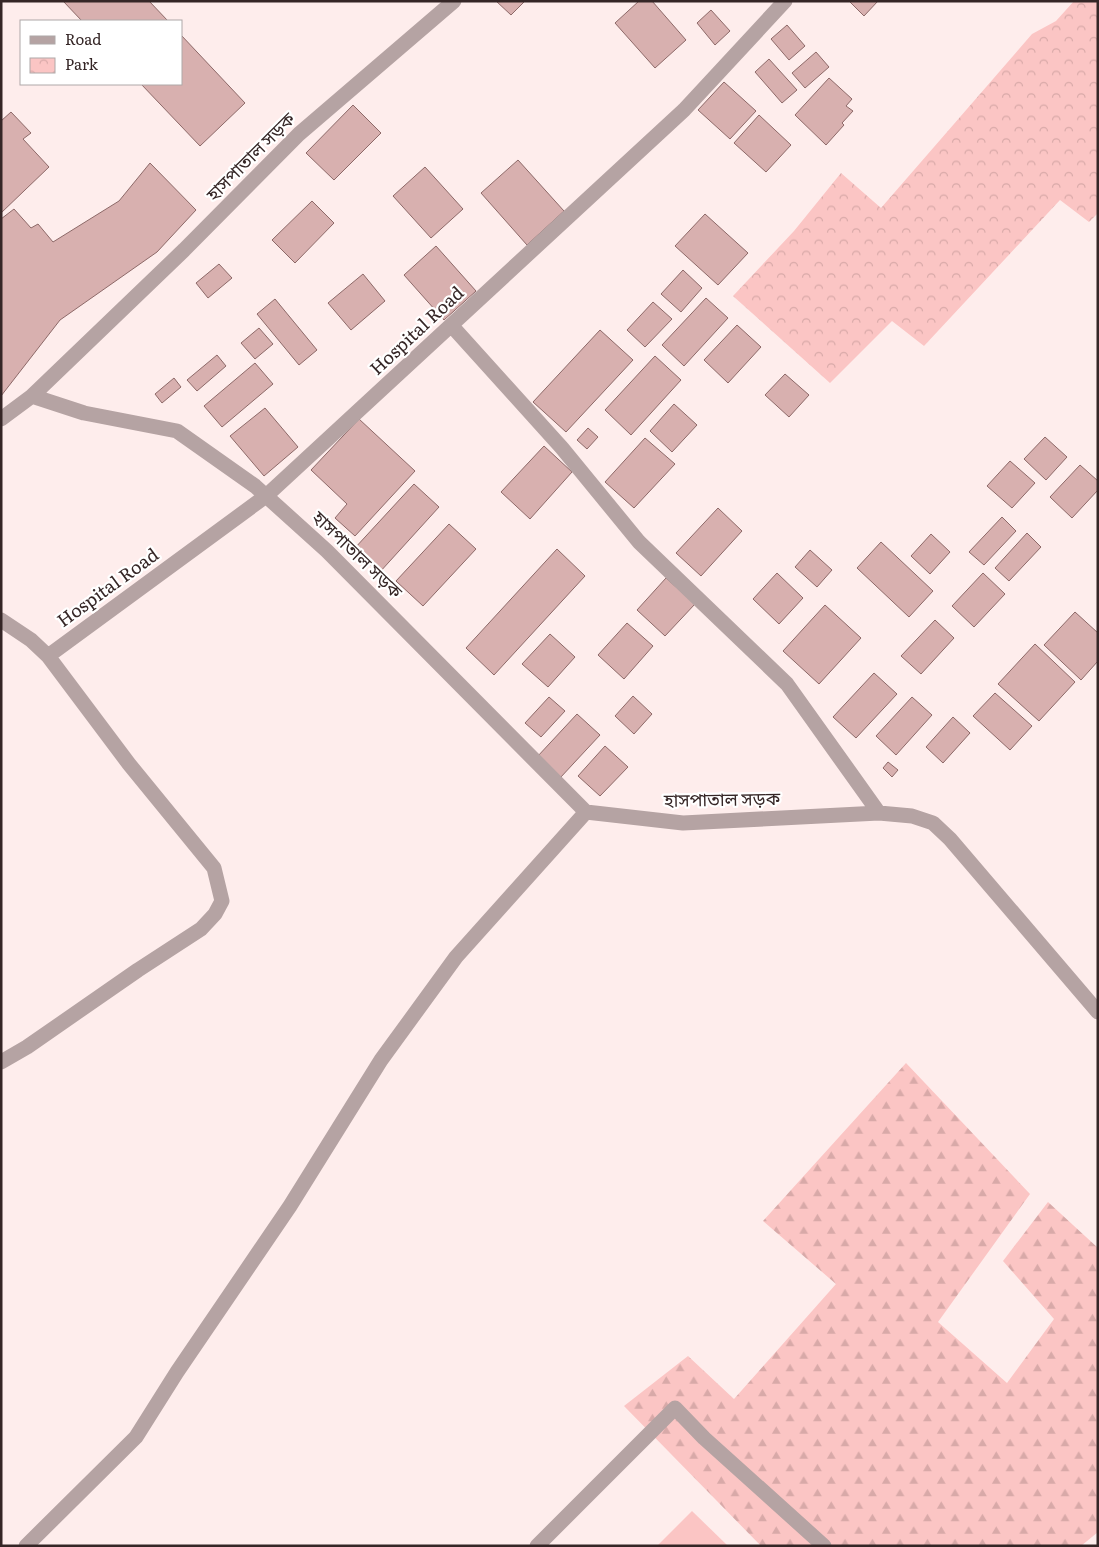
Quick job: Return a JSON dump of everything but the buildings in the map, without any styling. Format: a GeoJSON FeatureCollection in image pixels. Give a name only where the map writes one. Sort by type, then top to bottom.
{"type":"FeatureCollection","features":[{"type":"Feature","properties":{"kind":"street","name":"হাসপাতাল সড়ক"},"geometry":{"type":"LineString","coordinates":[[454,1],[299,134],[184,250],[32,396],[84,413],[177,431],[255,486],[327,550],[586,812],[683,823],[879,813],[912,816],[933,823],[950,839],[1098,1012]]}},
{"type":"Feature","properties":{"kind":"street","name":"Hospital Road"},"geometry":{"type":"LineString","coordinates":[[48,656],[266,496],[684,110],[785,1]]}},
{"type":"Feature","properties":{"kind":"street"},"geometry":{"type":"LineString","coordinates":[[451,325],[562,448],[639,542],[787,684],[879,813]]}},
{"type":"Feature","properties":{"kind":"street"},"geometry":{"type":"LineString","coordinates":[[1,419],[32,396]]}},
{"type":"Feature","properties":{"kind":"street"},"geometry":{"type":"LineString","coordinates":[[1,620],[31,640],[48,656],[129,764],[214,868],[222,901],[215,914],[201,929],[27,1047],[1,1062]]}},
{"type":"Feature","properties":{"kind":"street"},"geometry":{"type":"LineString","coordinates":[[26,1546],[136,1437],[177,1372],[290,1206],[381,1060],[456,957],[586,812]]}},
{"type":"Feature","properties":{"kind":"street"},"geometry":{"type":"LineString","coordinates":[[537,1546],[675,1408],[704,1438],[824,1546]]}},
{"type":"Feature","properties":{"kind":"green space"},"geometry":{"type":"Polygon","coordinates":[[[1074,1],[1098,1],[1098,213],[1089,222],[1060,200],[924,346],[892,321],[830,383],[733,296],[794,231],[841,173],[881,208],[1032,34],[1056,21],[1074,1]]]}},
{"type":"Feature","properties":{"kind":"green space"},"geometry":{"type":"Polygon","coordinates":[[[906,1063],[1030,1194],[938,1322],[1007,1383],[1054,1319],[1003,1261],[1048,1202],[1098,1248],[1098,1532],[1081,1546],[761,1546],[624,1406],[688,1356],[734,1399],[836,1284],[763,1221],[906,1063]]]}},
{"type":"Feature","properties":{"kind":"green space"},"geometry":{"type":"Polygon","coordinates":[[[692,1511],[728,1546],[657,1546],[692,1511]]]}}]}
